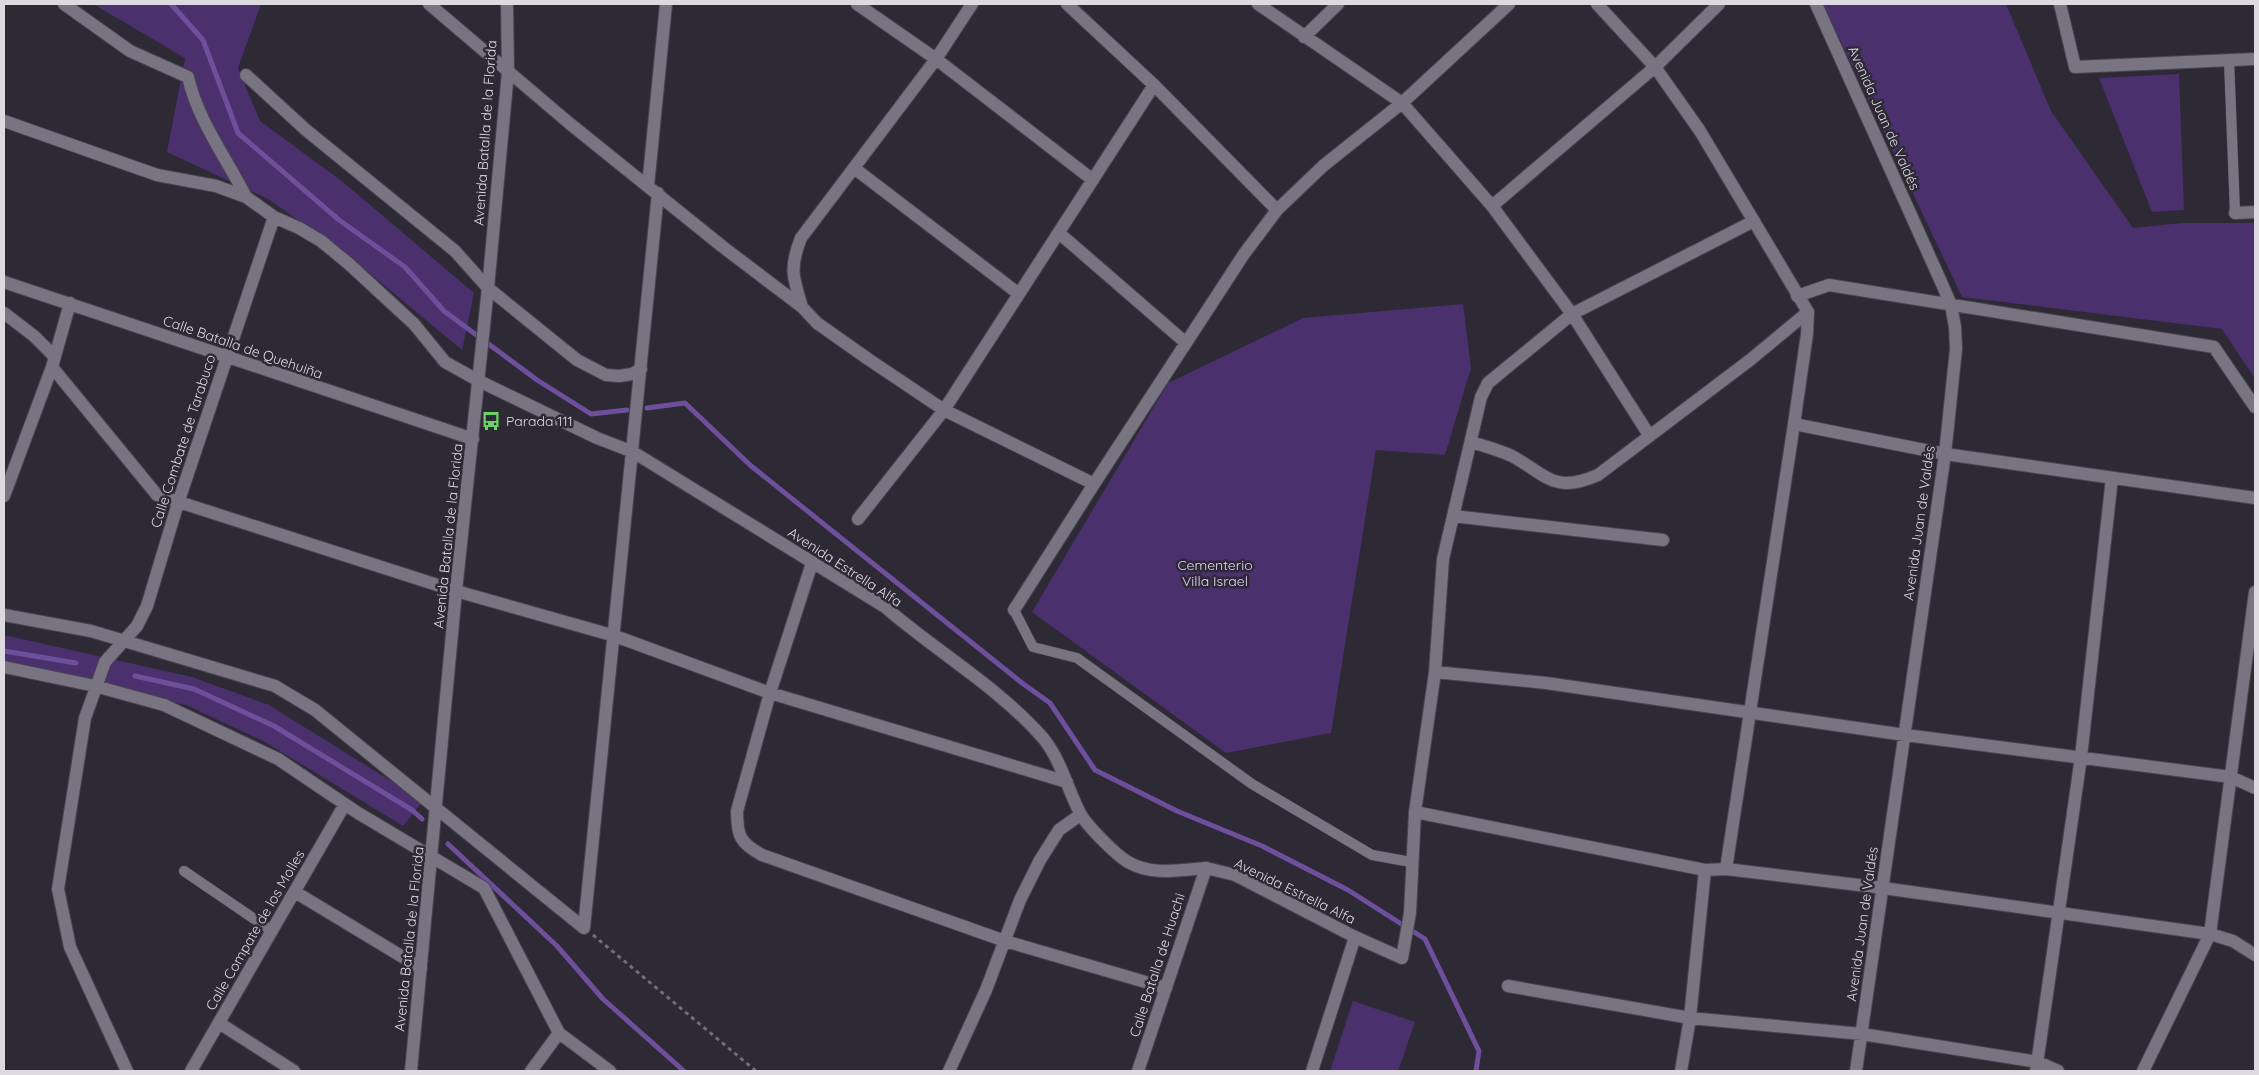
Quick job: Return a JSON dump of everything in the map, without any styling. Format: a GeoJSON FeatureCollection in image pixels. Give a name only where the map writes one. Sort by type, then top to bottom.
{"type":"FeatureCollection","features":[{"type":"Feature","properties":{"kind":"street"},"geometry":{"type":"LineString","coordinates":[[64,4],[130,51],[188,77],[192,97],[202,120],[230,165],[246,197]]}},
{"type":"Feature","properties":{"kind":"street"},"geometry":{"type":"LineString","coordinates":[[429,4],[569,124],[653,189],[723,247],[802,306],[817,323],[944,410],[1094,484]]}},
{"type":"Feature","properties":{"kind":"street","name":"Avenida Batalla de la Florida"},"geometry":{"type":"LineString","coordinates":[[411,1071],[456,591],[474,439],[508,72],[507,4]]}},
{"type":"Feature","properties":{"kind":"street"},"geometry":{"type":"LineString","coordinates":[[584,928],[641,369],[666,4]]}},
{"type":"Feature","properties":{"kind":"street"},"geometry":{"type":"LineString","coordinates":[[857,4],[936,59],[1093,180]]}},
{"type":"Feature","properties":{"kind":"street"},"geometry":{"type":"LineString","coordinates":[[802,306],[795,284],[792,259],[801,238],[936,59],[972,4]]}},
{"type":"Feature","properties":{"kind":"street"},"geometry":{"type":"LineString","coordinates":[[1067,4],[1154,85],[1277,210]]}},
{"type":"Feature","properties":{"kind":"street"},"geometry":{"type":"LineString","coordinates":[[1258,4],[1402,104],[1492,206],[1572,314],[1649,435]]}},
{"type":"Feature","properties":{"kind":"street"},"geometry":{"type":"LineString","coordinates":[[1304,37],[1338,4]]}},
{"type":"Feature","properties":{"kind":"street"},"geometry":{"type":"LineString","coordinates":[[1014,610],[1244,254],[1277,210],[1323,166],[1402,104],[1509,4]]}},
{"type":"Feature","properties":{"kind":"street"},"geometry":{"type":"LineString","coordinates":[[1598,4],[1655,67],[1700,132],[1808,312],[1807,334],[1794,424],[1726,869]]}},
{"type":"Feature","properties":{"kind":"street"},"geometry":{"type":"LineString","coordinates":[[1492,206],[1655,67],[1719,4]]}},
{"type":"Feature","properties":{"kind":"street","name":"Avenida Juan de Valdés"},"geometry":{"type":"LineString","coordinates":[[1816,4],[1951,305],[1956,349],[1945,454],[1856,1071]]}},
{"type":"Feature","properties":{"kind":"street"},"geometry":{"type":"LineString","coordinates":[[2060,4],[2075,67],[2255,59]]}},
{"type":"Feature","properties":{"kind":"street"},"geometry":{"type":"LineString","coordinates":[[246,75],[306,130],[455,252],[488,288],[577,360],[594,370],[619,376],[632,374],[641,369]]}},
{"type":"Feature","properties":{"kind":"street"},"geometry":{"type":"LineString","coordinates":[[858,519],[944,410],[1154,85]]}},
{"type":"Feature","properties":{"kind":"street"},"geometry":{"type":"LineString","coordinates":[[4,121],[157,175],[216,186],[246,197]]}},
{"type":"Feature","properties":{"kind":"street"},"geometry":{"type":"LineString","coordinates":[[854,168],[1019,294]]}},
{"type":"Feature","properties":{"kind":"street","name":"Avenida Estrella Alfa"},"geometry":{"type":"LineString","coordinates":[[246,197],[274,217],[299,228],[321,241],[414,324],[445,362],[479,382],[597,438],[633,452],[885,607],[919,636],[984,682],[1043,738],[1054,754],[1080,815],[1127,862],[1145,870],[1163,871],[1206,868],[1235,875],[1354,936],[1402,958],[1409,916],[1411,862]]}},
{"type":"Feature","properties":{"kind":"street"},"geometry":{"type":"LineString","coordinates":[[2235,213],[2255,212]]}},
{"type":"Feature","properties":{"kind":"street","name":"Calle Combate de Tarabuco"},"geometry":{"type":"LineString","coordinates":[[128,1071],[70,947],[58,889],[85,718],[105,662],[137,626],[147,606],[178,503],[274,217]]}},
{"type":"Feature","properties":{"kind":"street"},"geometry":{"type":"LineString","coordinates":[[1411,862],[1415,812],[1435,672],[1443,559],[1481,397],[1488,383],[1572,314],[1754,221]]}},
{"type":"Feature","properties":{"kind":"street"},"geometry":{"type":"LineString","coordinates":[[1059,233],[1186,343]]}},
{"type":"Feature","properties":{"kind":"street","name":"Calle Batalla de Quehuiña"},"geometry":{"type":"LineString","coordinates":[[4,282],[474,439]]}},
{"type":"Feature","properties":{"kind":"street"},"geometry":{"type":"LineString","coordinates":[[1797,296],[1828,285],[2214,347],[2255,407]]}},
{"type":"Feature","properties":{"kind":"street"},"geometry":{"type":"LineString","coordinates":[[4,496],[53,361],[70,304]]}},
{"type":"Feature","properties":{"kind":"street"},"geometry":{"type":"LineString","coordinates":[[1471,442],[1511,456],[1541,475],[1562,484],[1580,483],[1598,475],[1750,360],[1808,312]]}},
{"type":"Feature","properties":{"kind":"street"},"geometry":{"type":"LineString","coordinates":[[4,313],[34,336],[157,495],[456,591],[615,636],[770,693],[1067,782]]}},
{"type":"Feature","properties":{"kind":"street"},"geometry":{"type":"LineString","coordinates":[[1794,424],[1945,454],[2255,498]]}},
{"type":"Feature","properties":{"kind":"street"},"geometry":{"type":"LineString","coordinates":[[2037,1067],[2081,757],[2112,478]]}},
{"type":"Feature","properties":{"kind":"street"},"geometry":{"type":"LineString","coordinates":[[1453,516],[1663,540]]}},
{"type":"Feature","properties":{"kind":"street"},"geometry":{"type":"LineString","coordinates":[[812,563],[770,693],[736,811],[737,828],[745,846],[762,855],[1005,942],[1166,988]]}},
{"type":"Feature","properties":{"kind":"street"},"geometry":{"type":"LineString","coordinates":[[2143,1071],[2210,934],[2253,627],[2255,592]]}},
{"type":"Feature","properties":{"kind":"street"},"geometry":{"type":"LineString","coordinates":[[4,615],[91,632],[275,686],[315,710],[584,928]]}},
{"type":"Feature","properties":{"kind":"street"},"geometry":{"type":"LineString","coordinates":[[4,667],[95,686],[164,705],[278,759],[432,859],[484,888],[559,1033],[610,1071]]}},
{"type":"Feature","properties":{"kind":"street"},"geometry":{"type":"LineString","coordinates":[[1435,672],[1546,684],[1905,735],[2231,777],[2255,788]]}},
{"type":"Feature","properties":{"kind":"street","name":"Calle Compate de los Molles"},"geometry":{"type":"LineString","coordinates":[[191,1071],[345,804]]}},
{"type":"Feature","properties":{"kind":"street"},"geometry":{"type":"LineString","coordinates":[[1415,812],[1705,870],[1726,869],[1882,888],[2210,934],[2233,941],[2255,954]]}},
{"type":"Feature","properties":{"kind":"street"},"geometry":{"type":"LineString","coordinates":[[949,1071],[986,990],[1020,900],[1040,860],[1059,830],[1080,815]]}},
{"type":"Feature","properties":{"kind":"street","name":"Calle Batalla de Huachi"},"geometry":{"type":"LineString","coordinates":[[1138,1071],[1206,868]]}},
{"type":"Feature","properties":{"kind":"street"},"geometry":{"type":"LineString","coordinates":[[1681,1071],[1690,1018],[1705,870]]}},
{"type":"Feature","properties":{"kind":"street"},"geometry":{"type":"LineString","coordinates":[[295,892],[422,968]]}},
{"type":"Feature","properties":{"kind":"street"},"geometry":{"type":"LineString","coordinates":[[1312,1071],[1354,936]]}},
{"type":"Feature","properties":{"kind":"street"},"geometry":{"type":"LineString","coordinates":[[1508,986],[1690,1018],[1862,1034],[2058,1071]]}},
{"type":"Feature","properties":{"kind":"street"},"geometry":{"type":"LineString","coordinates":[[219,1023],[294,1071]]}},
{"type":"Feature","properties":{"kind":"street"},"geometry":{"type":"LineString","coordinates":[[532,1071],[559,1033]]}},
{"type":"Feature","properties":{"kind":"lane"},"geometry":{"type":"LineString","coordinates":[[2229,60],[2235,213]]}},
{"type":"Feature","properties":{"kind":"lane"},"geometry":{"type":"LineString","coordinates":[[1014,610],[1032,647],[1077,658],[1252,784],[1372,855],[1411,862]]}},
{"type":"Feature","properties":{"kind":"lane"},"geometry":{"type":"LineString","coordinates":[[184,871],[272,931]]}},
{"type":"Feature","properties":{"kind":"path"},"geometry":{"type":"LineString","coordinates":[[584,928],[756,1071]]}},
{"type":"Feature","properties":{"kind":"green space"},"geometry":{"type":"Polygon","coordinates":[[[93,4],[261,4],[238,68],[260,121],[343,182],[474,293],[462,350],[344,252],[268,199],[167,152],[185,58],[93,4]]]}},
{"type":"Feature","properties":{"kind":"green space"},"geometry":{"type":"Polygon","coordinates":[[[1823,4],[2006,4],[2051,111],[2133,228],[2182,223],[2255,223],[2255,379],[2222,329],[1962,297],[1823,4]]]}},
{"type":"Feature","properties":{"kind":"green space"},"geometry":{"type":"Polygon","coordinates":[[[2179,74],[2184,210],[2152,212],[2099,78],[2179,74]]]}},
{"type":"Feature","properties":{"kind":"green space","name":"Cementerio Villa Israel"},"geometry":{"type":"Polygon","coordinates":[[[1463,304],[1471,368],[1445,455],[1376,450],[1331,733],[1226,753],[1032,612],[1168,383],[1303,318],[1463,304]]]}},
{"type":"Feature","properties":{"kind":"green space"},"geometry":{"type":"Polygon","coordinates":[[[4,635],[192,677],[269,705],[423,801],[403,826],[265,742],[186,705],[33,672],[4,669],[4,635]]]}},
{"type":"Feature","properties":{"kind":"green space"},"geometry":{"type":"Polygon","coordinates":[[[1353,1001],[1415,1022],[1398,1071],[1330,1071],[1353,1001]]]}},
{"type":"Feature","properties":{"kind":"waterway"},"geometry":{"type":"LineString","coordinates":[[171,4],[203,40],[238,133],[339,220],[405,267],[444,311],[537,380],[591,414],[627,410]]}},
{"type":"Feature","properties":{"kind":"waterway"},"geometry":{"type":"LineString","coordinates":[[647,408],[685,403],[750,465],[1022,683],[1050,703],[1095,770],[1177,811],[1262,846],[1348,890],[1425,939],[1479,1051],[1476,1071]]}},
{"type":"Feature","properties":{"kind":"waterway"},"geometry":{"type":"LineString","coordinates":[[4,651],[76,663]]}},
{"type":"Feature","properties":{"kind":"waterway"},"geometry":{"type":"LineString","coordinates":[[135,676],[194,689],[274,726],[412,810],[422,819]]}},
{"type":"Feature","properties":{"kind":"waterway"},"geometry":{"type":"LineString","coordinates":[[448,844],[557,946],[603,999],[684,1071]]}},
{"type":"Feature","properties":{"kind":"place","name":"Parada 111"},"geometry":{"type":"Point","coordinates":[491,421]}}]}
